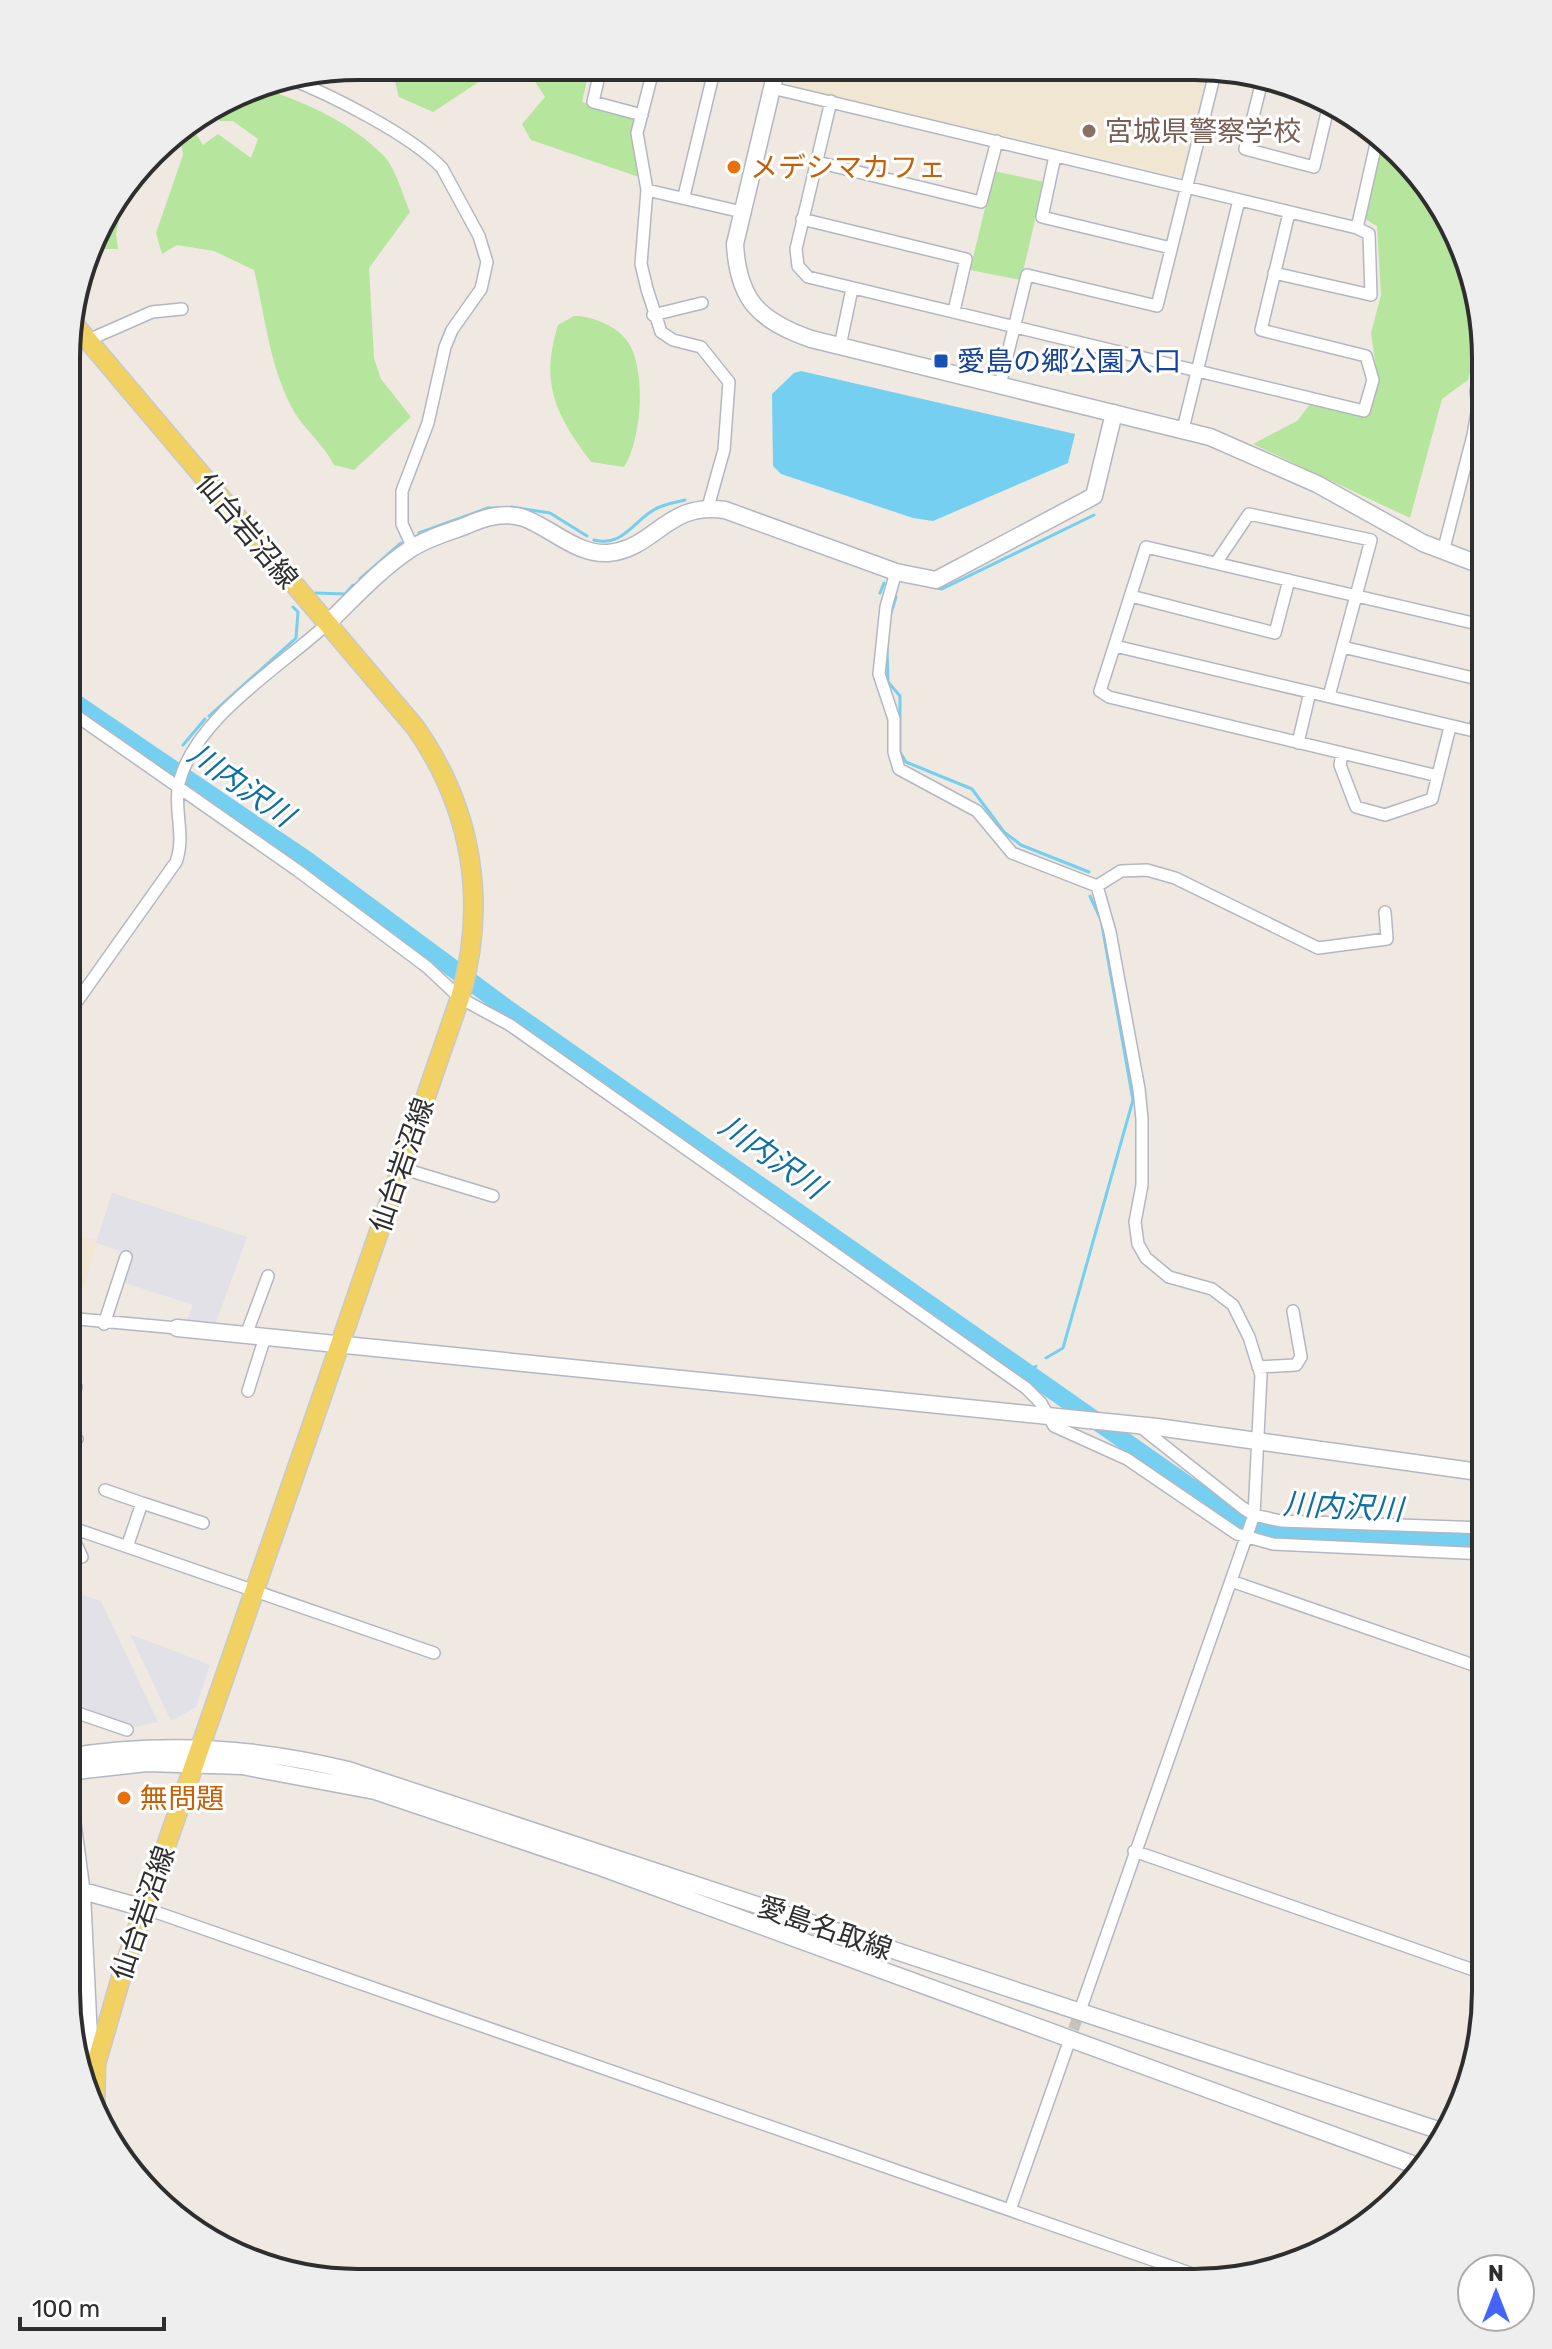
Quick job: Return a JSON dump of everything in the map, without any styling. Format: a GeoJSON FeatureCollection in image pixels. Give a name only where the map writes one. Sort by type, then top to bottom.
{"type":"FeatureCollection","features":[{"type":"Feature","properties":{"kind":"main road","name":"仙台岩沼線"},"geometry":{"type":"LineString","coordinates":[[81,335],[415,727],[454,796],[467,840],[475,891],[468,966],[461,994],[198,1756],[144,1908],[87,2053]]}},
{"type":"Feature","properties":{"kind":"street"},"geometry":{"type":"LineString","coordinates":[[598,80],[593,102],[642,115]]}},
{"type":"Feature","properties":{"kind":"street"},"geometry":{"type":"LineString","coordinates":[[651,80],[637,133],[647,190],[641,264],[653,315],[667,337],[701,347],[729,382],[724,450],[708,507]]}},
{"type":"Feature","properties":{"kind":"street"},"geometry":{"type":"LineString","coordinates":[[684,196],[712,80]]}},
{"type":"Feature","properties":{"kind":"street"},"geometry":{"type":"LineString","coordinates":[[774,80],[735,244],[736,271],[745,295],[760,314],[782,329],[840,346],[1183,429],[1235,446],[1317,484],[1443,552],[1472,562]]}},
{"type":"Feature","properties":{"kind":"street"},"geometry":{"type":"LineString","coordinates":[[1000,385],[1027,275],[1157,306],[1213,81]]}},
{"type":"Feature","properties":{"kind":"street"},"geometry":{"type":"LineString","coordinates":[[303,85],[413,142],[433,158],[442,168],[485,250],[485,277],[481,289],[452,330],[428,423],[402,491],[402,524],[413,548]]}},
{"type":"Feature","properties":{"kind":"street"},"geometry":{"type":"LineString","coordinates":[[772,88],[1357,228],[1369,234],[1371,295],[1274,273]]}},
{"type":"Feature","properties":{"kind":"street"},"geometry":{"type":"LineString","coordinates":[[1260,88],[1245,149],[1314,167],[1327,114]]}},
{"type":"Feature","properties":{"kind":"street"},"geometry":{"type":"LineString","coordinates":[[831,101],[796,249],[802,272],[808,277],[1364,411],[1373,380],[1366,356],[1261,330],[1289,213]]}},
{"type":"Feature","properties":{"kind":"street"},"geometry":{"type":"LineString","coordinates":[[817,162],[981,202],[997,141]]}},
{"type":"Feature","properties":{"kind":"street"},"geometry":{"type":"LineString","coordinates":[[1357,228],[1375,149]]}},
{"type":"Feature","properties":{"kind":"street"},"geometry":{"type":"LineString","coordinates":[[1055,156],[1042,217],[1171,248]]}},
{"type":"Feature","properties":{"kind":"street"},"geometry":{"type":"LineString","coordinates":[[647,190],[684,196],[742,212]]}},
{"type":"Feature","properties":{"kind":"street"},"geometry":{"type":"LineString","coordinates":[[1183,429],[1239,200]]}},
{"type":"Feature","properties":{"kind":"street"},"geometry":{"type":"LineString","coordinates":[[802,219],[966,259],[954,311]]}},
{"type":"Feature","properties":{"kind":"street"},"geometry":{"type":"LineString","coordinates":[[840,346],[852,289]]}},
{"type":"Feature","properties":{"kind":"street"},"geometry":{"type":"LineString","coordinates":[[653,315],[702,303]]}},
{"type":"Feature","properties":{"kind":"street"},"geometry":{"type":"LineString","coordinates":[[86,341],[152,312],[182,309]]}},
{"type":"Feature","properties":{"kind":"street"},"geometry":{"type":"LineString","coordinates":[[80,997],[176,862],[181,838],[179,785],[185,766],[211,725],[413,548],[483,519],[508,516],[525,519],[570,543],[606,553],[637,542],[695,508],[708,507],[725,510],[896,572],[936,580],[1094,496],[1114,413]]}},
{"type":"Feature","properties":{"kind":"street"},"geometry":{"type":"LineString","coordinates":[[1443,552],[1472,445]]}},
{"type":"Feature","properties":{"kind":"street"},"geometry":{"type":"LineString","coordinates":[[1216,563],[1249,514],[1371,540],[1329,696]]}},
{"type":"Feature","properties":{"kind":"street"},"geometry":{"type":"LineString","coordinates":[[1438,776],[1109,697],[1100,691],[1146,547],[1472,623]]}},
{"type":"Feature","properties":{"kind":"street"},"geometry":{"type":"LineString","coordinates":[[896,572],[886,607],[879,674],[894,719],[894,752],[899,769],[977,811],[1012,853],[1097,886]]}},
{"type":"Feature","properties":{"kind":"street"},"geometry":{"type":"LineString","coordinates":[[1131,596],[1275,633],[1289,580]]}},
{"type":"Feature","properties":{"kind":"street"},"geometry":{"type":"LineString","coordinates":[[1115,646],[1472,731]]}},
{"type":"Feature","properties":{"kind":"street"},"geometry":{"type":"LineString","coordinates":[[1343,647],[1472,679]]}},
{"type":"Feature","properties":{"kind":"street"},"geometry":{"type":"LineString","coordinates":[[1298,743],[1310,692]]}},
{"type":"Feature","properties":{"kind":"street"},"geometry":{"type":"LineString","coordinates":[[80,718],[179,785],[461,994],[522,1033],[1026,1388],[1056,1417]]}},
{"type":"Feature","properties":{"kind":"street"},"geometry":{"type":"LineString","coordinates":[[1342,754],[1340,765],[1356,807],[1385,815],[1432,799],[1450,727]]}},
{"type":"Feature","properties":{"kind":"street"},"geometry":{"type":"LineString","coordinates":[[1097,886],[1121,871],[1160,873],[1318,948],[1387,939],[1385,912]]}},
{"type":"Feature","properties":{"kind":"street"},"geometry":{"type":"LineString","coordinates":[[1082,2005],[1253,1517],[1261,1375],[1233,1305],[1212,1289],[1169,1277],[1146,1258],[1138,1244],[1135,1222],[1142,1185],[1139,1089],[1107,916],[1097,886]]}},
{"type":"Feature","properties":{"kind":"street"},"geometry":{"type":"LineString","coordinates":[[401,1168],[493,1196]]}},
{"type":"Feature","properties":{"kind":"street"},"geometry":{"type":"LineString","coordinates":[[104,1324],[126,1257]]}},
{"type":"Feature","properties":{"kind":"street"},"geometry":{"type":"LineString","coordinates":[[246,1335],[268,1276]]}},
{"type":"Feature","properties":{"kind":"street"},"geometry":{"type":"LineString","coordinates":[[1258,1367],[1296,1365],[1301,1357],[1293,1311]]}},
{"type":"Feature","properties":{"kind":"street"},"geometry":{"type":"LineString","coordinates":[[80,1320],[1131,1424],[1258,1439],[1471,1471]]}},
{"type":"Feature","properties":{"kind":"street"},"geometry":{"type":"LineString","coordinates":[[248,1391],[265,1337]]}},
{"type":"Feature","properties":{"kind":"street"},"geometry":{"type":"LineString","coordinates":[[1056,1417],[1054,1426],[1108,1448],[1246,1534],[1273,1544],[1471,1553]]}},
{"type":"Feature","properties":{"kind":"street"},"geometry":{"type":"LineString","coordinates":[[1131,1424],[1253,1517],[1281,1521],[1471,1527]]}},
{"type":"Feature","properties":{"kind":"street"},"geometry":{"type":"LineString","coordinates":[[105,1490],[203,1523]]}},
{"type":"Feature","properties":{"kind":"street"},"geometry":{"type":"LineString","coordinates":[[128,1544],[142,1503]]}},
{"type":"Feature","properties":{"kind":"street"},"geometry":{"type":"LineString","coordinates":[[80,1529],[434,1653]]}},
{"type":"Feature","properties":{"kind":"street"},"geometry":{"type":"LineString","coordinates":[[80,1553],[82,1557]]}},
{"type":"Feature","properties":{"kind":"street"},"geometry":{"type":"LineString","coordinates":[[1231,1581],[1471,1664]]}},
{"type":"Feature","properties":{"kind":"street"},"geometry":{"type":"LineString","coordinates":[[80,1714],[127,1730]]}},
{"type":"Feature","properties":{"kind":"street"},"geometry":{"type":"LineString","coordinates":[[80,1755],[128,1750],[198,1756]]}},
{"type":"Feature","properties":{"kind":"street"},"geometry":{"type":"LineString","coordinates":[[80,1771],[198,1756]]}},
{"type":"Feature","properties":{"kind":"street","name":"愛島名取線"},"geometry":{"type":"LineString","coordinates":[[198,1756],[291,1756],[411,1789],[1162,2041],[1434,2129]]}},
{"type":"Feature","properties":{"kind":"street","name":"愛島名取線"},"geometry":{"type":"LineString","coordinates":[[198,1756],[319,1778],[387,1795],[603,1868],[1411,2164]]}},
{"type":"Feature","properties":{"kind":"street"},"geometry":{"type":"LineString","coordinates":[[1134,1851],[1471,1969]]}},
{"type":"Feature","properties":{"kind":"street"},"geometry":{"type":"LineString","coordinates":[[80,1879],[87,2052]]}},
{"type":"Feature","properties":{"kind":"street"},"geometry":{"type":"LineString","coordinates":[[82,1894],[90,1893],[144,1908],[1179,2269]]}},
{"type":"Feature","properties":{"kind":"street"},"geometry":{"type":"LineString","coordinates":[[80,1928],[84,1928]]}},
{"type":"Feature","properties":{"kind":"street"},"geometry":{"type":"LineString","coordinates":[[1010,2210],[1068,2045]]}},
{"type":"Feature","properties":{"kind":"shaded area","name":"宮城県警察学校"},"geometry":{"type":"Polygon","coordinates":[[[787,80],[1205,81],[1182,177],[790,86],[787,80]]]}},
{"type":"Feature","properties":{"kind":"shaded area"},"geometry":{"type":"Polygon","coordinates":[[[112,1193],[247,1237],[215,1325],[186,1322],[193,1305],[122,1282],[130,1254],[96,1243],[112,1193]]]}},
{"type":"Feature","properties":{"kind":"shaded area"},"geometry":{"type":"Polygon","coordinates":[[[80,1238],[97,1240],[84,1287],[80,1287],[80,1238]]]}},
{"type":"Feature","properties":{"kind":"shaded area"},"geometry":{"type":"Polygon","coordinates":[[[80,1594],[101,1601],[158,1722],[134,1727],[80,1708],[80,1594]]]}},
{"type":"Feature","properties":{"kind":"shaded area"},"geometry":{"type":"Polygon","coordinates":[[[130,1634],[210,1665],[196,1707],[171,1721],[130,1634]]]}},
{"type":"Feature","properties":{"kind":"green space"},"geometry":{"type":"Polygon","coordinates":[[[395,80],[482,80],[433,112],[399,97],[395,80]]]}},
{"type":"Feature","properties":{"kind":"green space"},"geometry":{"type":"Polygon","coordinates":[[[534,80],[587,80],[582,102],[632,117],[636,121],[632,141],[639,177],[531,140],[522,124],[545,97],[534,80]]]}},
{"type":"Feature","properties":{"kind":"green space"},"geometry":{"type":"Polygon","coordinates":[[[275,93],[289,98],[324,113],[357,133],[384,156],[399,183],[410,212],[369,268],[374,358],[381,379],[411,417],[354,470],[334,465],[291,406],[273,356],[254,270],[214,251],[177,245],[162,254],[156,233],[183,155],[181,144],[195,133],[203,145],[218,134],[251,158],[258,139],[233,121],[216,119],[269,95],[275,93]]]}},
{"type":"Feature","properties":{"kind":"green space"},"geometry":{"type":"Polygon","coordinates":[[[1380,153],[1414,189],[1435,219],[1457,269],[1470,322],[1472,363],[1468,380],[1442,399],[1410,518],[1253,444],[1297,421],[1311,403],[1368,416],[1378,381],[1371,333],[1381,295],[1377,226],[1365,219],[1380,153]]]}},
{"type":"Feature","properties":{"kind":"green space"},"geometry":{"type":"Polygon","coordinates":[[[994,171],[1044,182],[1021,280],[970,270],[994,171]]]}},
{"type":"Feature","properties":{"kind":"green space"},"geometry":{"type":"Polygon","coordinates":[[[120,214],[116,234],[118,249],[102,249],[120,214]]]}},
{"type":"Feature","properties":{"kind":"green space"},"geometry":{"type":"Polygon","coordinates":[[[574,316],[594,319],[619,332],[632,349],[637,364],[638,421],[624,467],[591,462],[568,429],[554,398],[550,365],[558,325],[574,316]]]}},
{"type":"Feature","properties":{"kind":"water"},"geometry":{"type":"Polygon","coordinates":[[[801,371],[1075,434],[1068,463],[933,521],[913,518],[781,474],[773,466],[772,394],[794,373],[801,371]]]}},
{"type":"Feature","properties":{"kind":"waterway"},"geometry":{"type":"LineString","coordinates":[[594,540],[611,541],[618,538],[653,510],[685,500]]}},
{"type":"Feature","properties":{"kind":"waterway"},"geometry":{"type":"LineString","coordinates":[[511,507],[550,513],[587,536]]}},
{"type":"Feature","properties":{"kind":"waterway"},"geometry":{"type":"LineString","coordinates":[[419,533],[488,508],[499,508]]}},
{"type":"Feature","properties":{"kind":"waterway"},"geometry":{"type":"LineString","coordinates":[[932,587],[942,589],[1094,515]]}},
{"type":"Feature","properties":{"kind":"waterway"},"geometry":{"type":"LineString","coordinates":[[360,579],[401,543]]}},
{"type":"Feature","properties":{"kind":"waterway"},"geometry":{"type":"LineString","coordinates":[[880,593],[884,583]]}},
{"type":"Feature","properties":{"kind":"waterway"},"geometry":{"type":"LineString","coordinates":[[316,593],[345,594],[353,585]]}},
{"type":"Feature","properties":{"kind":"waterway"},"geometry":{"type":"LineString","coordinates":[[890,616],[896,597]]}},
{"type":"Feature","properties":{"kind":"waterway"},"geometry":{"type":"LineString","coordinates":[[209,716],[296,638],[298,612],[293,607]]}},
{"type":"Feature","properties":{"kind":"waterway"},"geometry":{"type":"LineString","coordinates":[[887,647],[888,682],[900,696],[900,752],[906,762],[972,789],[1004,832],[1021,845],[1089,872]]}},
{"type":"Feature","properties":{"kind":"waterway","name":"川内沢川"},"geometry":{"type":"LineString","coordinates":[[80,706],[308,861],[505,1007],[1257,1531],[1471,1541]]}},
{"type":"Feature","properties":{"kind":"waterway"},"geometry":{"type":"LineString","coordinates":[[183,745],[205,719]]}},
{"type":"Feature","properties":{"kind":"waterway","name":"川内沢川"},"geometry":{"type":"LineString","coordinates":[[174,770],[176,764]]}},
{"type":"Feature","properties":{"kind":"waterway"},"geometry":{"type":"LineString","coordinates":[[1046,1358],[1063,1348],[1133,1100],[1101,920],[1090,896]]}},
{"type":"Feature","properties":{"kind":"waterway"},"geometry":{"type":"LineString","coordinates":[[1028,1374],[1036,1366]]}},
{"type":"Feature","properties":{"kind":"tunnel"},"geometry":{"type":"LineString","coordinates":[[1068,2045],[1081,2008]]}},
{"type":"Feature","properties":{"kind":"place","name":"宮城県警察学校"},"geometry":{"type":"Point","coordinates":[1089,131]}},
{"type":"Feature","properties":{"kind":"place","name":"メデシマカフェ"},"geometry":{"type":"Point","coordinates":[734,167]}},
{"type":"Feature","properties":{"kind":"place","name":"愛島の郷公園入口"},"geometry":{"type":"Point","coordinates":[941,361]}},
{"type":"Feature","properties":{"kind":"place","name":"無問題"},"geometry":{"type":"Point","coordinates":[124,1798]}}]}
